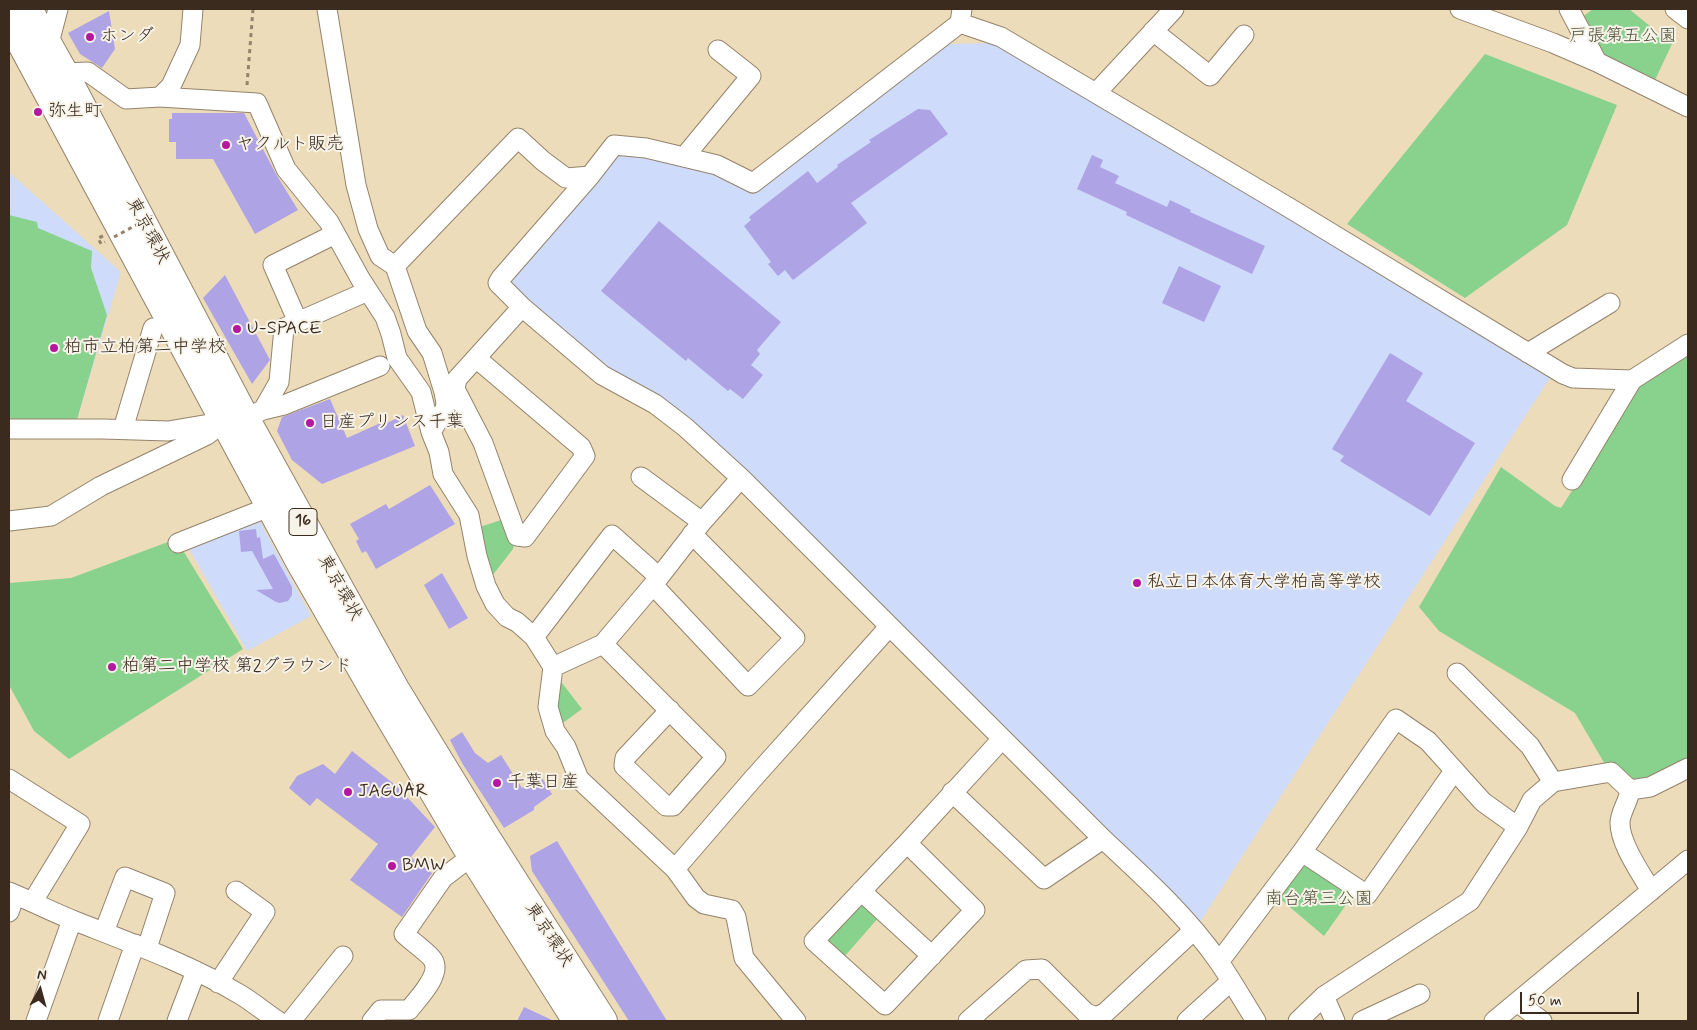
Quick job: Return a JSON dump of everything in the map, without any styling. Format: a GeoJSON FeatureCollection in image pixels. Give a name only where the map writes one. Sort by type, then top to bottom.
{"type":"FeatureCollection","features":[{"type":"Feature","properties":{"kind":"highway","name":"東京環状"},"geometry":{"type":"LineString","coordinates":[[15,22],[48,47],[64,73],[244,416],[304,568],[379,700],[472,856],[577,1021]]}},
{"type":"Feature","properties":{"kind":"highway","name":"東京環状"},"geometry":{"type":"LineString","coordinates":[[15,22],[244,416],[395,689],[485,836],[603,1021]]}},
{"type":"Feature","properties":{"kind":"street"},"geometry":{"type":"LineString","coordinates":[[48,47],[58,9]]}},
{"type":"Feature","properties":{"kind":"street"},"geometry":{"type":"LineString","coordinates":[[160,97],[171,86],[190,45],[193,9]]}},
{"type":"Feature","properties":{"kind":"street"},"geometry":{"type":"LineString","coordinates":[[327,9],[356,185],[368,229],[380,256],[395,266],[417,331],[432,353],[444,392],[445,409],[431,432]]}},
{"type":"Feature","properties":{"kind":"street"},"geometry":{"type":"LineString","coordinates":[[1096,93],[1174,9]]}},
{"type":"Feature","properties":{"kind":"street"},"geometry":{"type":"LineString","coordinates":[[1460,9],[1553,43],[1688,106]]}},
{"type":"Feature","properties":{"kind":"street"},"geometry":{"type":"LineString","coordinates":[[1569,9],[1597,62]]}},
{"type":"Feature","properties":{"kind":"street"},"geometry":{"type":"LineString","coordinates":[[1675,9],[1688,19]]}},
{"type":"Feature","properties":{"kind":"street"},"geometry":{"type":"LineString","coordinates":[[1256,1021],[1219,962],[1194,930],[1148,880],[1103,839],[740,478],[685,427],[655,404],[602,375],[522,307],[498,283],[590,176],[614,145],[646,148],[716,165],[753,183],[961,16],[1001,37],[1096,93],[1563,374],[1573,378],[1632,380]]}},
{"type":"Feature","properties":{"kind":"street"},"geometry":{"type":"LineString","coordinates":[[1153,32],[1210,76],[1244,35]]}},
{"type":"Feature","properties":{"kind":"street"},"geometry":{"type":"LineString","coordinates":[[684,157],[751,76],[718,50]]}},
{"type":"Feature","properties":{"kind":"street"},"geometry":{"type":"LineString","coordinates":[[64,73],[88,72],[126,99],[160,97],[257,103],[286,169],[329,222],[385,317],[396,358],[421,392],[431,432],[439,452],[443,474],[469,515],[477,556],[486,586],[495,604],[507,617],[517,622],[534,637],[553,667],[548,707],[555,731],[566,747],[579,779],[675,869],[696,898],[704,904],[732,910],[736,917],[744,958],[796,1021]]}},
{"type":"Feature","properties":{"kind":"street"},"geometry":{"type":"LineString","coordinates":[[395,266],[518,138],[543,161],[566,178],[590,176]]}},
{"type":"Feature","properties":{"kind":"street"},"geometry":{"type":"LineString","coordinates":[[298,322],[272,265],[336,234]]}},
{"type":"Feature","properties":{"kind":"street"},"geometry":{"type":"LineString","coordinates":[[9,521],[52,516],[101,486],[244,416],[279,382],[284,328],[368,291]]}},
{"type":"Feature","properties":{"kind":"street"},"geometry":{"type":"LineString","coordinates":[[1528,353],[1610,303]]}},
{"type":"Feature","properties":{"kind":"street"},"geometry":{"type":"LineString","coordinates":[[476,358],[581,447],[585,456],[525,537],[517,536],[483,443],[455,389],[457,379],[522,307]]}},
{"type":"Feature","properties":{"kind":"street"},"geometry":{"type":"LineString","coordinates":[[123,429],[153,328]]}},
{"type":"Feature","properties":{"kind":"street"},"geometry":{"type":"LineString","coordinates":[[1572,480],[1632,380],[1688,344]]}},
{"type":"Feature","properties":{"kind":"street"},"geometry":{"type":"LineString","coordinates":[[9,429],[168,431],[244,416],[284,405],[380,366]]}},
{"type":"Feature","properties":{"kind":"street"},"geometry":{"type":"LineString","coordinates":[[534,637],[612,535],[656,581],[748,686],[794,638],[697,528],[641,477]]}},
{"type":"Feature","properties":{"kind":"street"},"geometry":{"type":"LineString","coordinates":[[553,667],[603,644],[740,478]]}},
{"type":"Feature","properties":{"kind":"street"},"geometry":{"type":"LineString","coordinates":[[178,543],[259,512]]}},
{"type":"Feature","properties":{"kind":"street"},"geometry":{"type":"LineString","coordinates":[[675,869],[889,627]]}},
{"type":"Feature","properties":{"kind":"street"},"geometry":{"type":"LineString","coordinates":[[603,644],[670,710],[716,757],[673,806],[666,806],[624,766],[625,758],[670,710]]}},
{"type":"Feature","properties":{"kind":"street"},"geometry":{"type":"LineString","coordinates":[[1457,673],[1530,746],[1553,782]]}},
{"type":"Feature","properties":{"kind":"street"},"geometry":{"type":"LineString","coordinates":[[1219,962],[1302,852],[1396,719],[1428,741],[1483,802],[1518,827]]}},
{"type":"Feature","properties":{"kind":"street"},"geometry":{"type":"LineString","coordinates":[[907,843],[975,910],[885,1005],[814,941],[1002,739]]}},
{"type":"Feature","properties":{"kind":"street"},"geometry":{"type":"LineString","coordinates":[[1630,790],[1650,787],[1688,768]]}},
{"type":"Feature","properties":{"kind":"street"},"geometry":{"type":"LineString","coordinates":[[1302,852],[1366,895],[1454,771]]}},
{"type":"Feature","properties":{"kind":"street"},"geometry":{"type":"LineString","coordinates":[[1298,1021],[1324,996],[1470,900],[1518,827],[1532,800],[1553,782],[1611,772],[1630,790]]}},
{"type":"Feature","properties":{"kind":"street"},"geometry":{"type":"LineString","coordinates":[[9,779],[80,824],[16,900],[141,946],[196,971],[242,996],[278,1021]]}},
{"type":"Feature","properties":{"kind":"street"},"geometry":{"type":"LineString","coordinates":[[1630,790],[1629,799],[1620,822],[1622,839],[1651,891]]}},
{"type":"Feature","properties":{"kind":"street"},"geometry":{"type":"LineString","coordinates":[[952,792],[1044,879],[1103,839]]}},
{"type":"Feature","properties":{"kind":"street"},"geometry":{"type":"LineString","coordinates":[[372,1021],[381,1010],[409,1010],[433,979],[436,969],[433,959],[404,934],[443,878],[472,856]]}},
{"type":"Feature","properties":{"kind":"street"},"geometry":{"type":"LineString","coordinates":[[1494,1021],[1688,860]]}},
{"type":"Feature","properties":{"kind":"street"},"geometry":{"type":"LineString","coordinates":[[104,932],[125,877],[165,893],[108,1021]]}},
{"type":"Feature","properties":{"kind":"street"},"geometry":{"type":"LineString","coordinates":[[218,983],[265,912],[236,891]]}},
{"type":"Feature","properties":{"kind":"street"},"geometry":{"type":"LineString","coordinates":[[861,891],[932,956]]}},
{"type":"Feature","properties":{"kind":"street"},"geometry":{"type":"LineString","coordinates":[[36,1021],[72,920]]}},
{"type":"Feature","properties":{"kind":"street"},"geometry":{"type":"LineString","coordinates":[[968,1021],[1026,970],[1042,969],[1086,1013],[1096,1019],[1106,1012],[1194,930]]}},
{"type":"Feature","properties":{"kind":"street"},"geometry":{"type":"LineString","coordinates":[[291,1021],[343,956]]}},
{"type":"Feature","properties":{"kind":"street"},"geometry":{"type":"LineString","coordinates":[[177,1021],[196,971]]}},
{"type":"Feature","properties":{"kind":"street"},"geometry":{"type":"LineString","coordinates":[[1187,1021],[1231,981]]}},
{"type":"Feature","properties":{"kind":"street"},"geometry":{"type":"LineString","coordinates":[[1362,1021],[1420,994]]}},
{"type":"Feature","properties":{"kind":"street"},"geometry":{"type":"LineString","coordinates":[[1324,996],[1335,1021]]}},
{"type":"Feature","properties":{"kind":"street"},"geometry":{"type":"LineString","coordinates":[[1517,1002],[1542,1021]]}},
{"type":"Feature","properties":{"kind":"path"},"geometry":{"type":"LineString","coordinates":[[245,103],[253,9]]}},
{"type":"Feature","properties":{"kind":"path"},"geometry":{"type":"LineString","coordinates":[[114,236],[156,215]]}},
{"type":"Feature","properties":{"kind":"shaded area","name":"私立日本体育大学柏高等学校"},"geometry":{"type":"Polygon","coordinates":[[[1001,43],[1551,376],[1198,925],[744,473],[601,366],[509,287],[507,278],[617,152],[650,154],[714,171],[753,187],[944,44],[1001,43]]]}},
{"type":"Feature","properties":{"kind":"shaded area","name":"柏市立柏第二中学校"},"geometry":{"type":"Polygon","coordinates":[[[9,172],[121,272],[76,423],[9,425],[9,172]]]}},
{"type":"Feature","properties":{"kind":"shaded area"},"geometry":{"type":"Polygon","coordinates":[[[259,520],[311,616],[247,651],[187,545],[259,520]]]}},
{"type":"Feature","properties":{"kind":"green space","name":"戸張第五公園"},"geometry":{"type":"Polygon","coordinates":[[[1593,9],[1629,9],[1672,44],[1655,80],[1604,56],[1581,18],[1593,9]]]}},
{"type":"Feature","properties":{"kind":"green space"},"geometry":{"type":"Polygon","coordinates":[[[1485,54],[1617,105],[1567,225],[1465,298],[1347,224],[1485,54]]]}},
{"type":"Feature","properties":{"kind":"green space","name":"柏市立柏第二中学校"},"geometry":{"type":"Polygon","coordinates":[[[9,215],[37,222],[38,228],[92,251],[91,268],[107,315],[76,423],[9,423],[9,215]]]}},
{"type":"Feature","properties":{"kind":"green space"},"geometry":{"type":"Polygon","coordinates":[[[1688,355],[1688,763],[1645,782],[1631,782],[1606,766],[1575,713],[1439,631],[1419,607],[1501,467],[1555,506],[1561,508],[1638,387],[1688,355]]]}},
{"type":"Feature","properties":{"kind":"green space"},"geometry":{"type":"Polygon","coordinates":[[[504,519],[514,545],[492,576],[485,556],[480,527],[504,519]]]}},
{"type":"Feature","properties":{"kind":"green space","name":"柏第二中学校 第2グラウンド"},"geometry":{"type":"Polygon","coordinates":[[[176,539],[243,649],[69,759],[34,731],[9,685],[9,583],[71,578],[176,539]]]}},
{"type":"Feature","properties":{"kind":"green space"},"geometry":{"type":"Polygon","coordinates":[[[559,679],[582,709],[560,725],[555,708],[559,679]]]}},
{"type":"Feature","properties":{"kind":"green space","name":"南台第三公園"},"geometry":{"type":"Polygon","coordinates":[[[1309,864],[1353,895],[1324,936],[1279,898],[1303,865],[1309,864]]]}},
{"type":"Feature","properties":{"kind":"green space"},"geometry":{"type":"Polygon","coordinates":[[[859,903],[866,904],[880,916],[844,957],[828,943],[829,936],[859,903]]]}},
{"type":"Feature","properties":{"kind":"building"},"geometry":{"type":"Polygon","coordinates":[[[109,11],[115,49],[102,68],[80,54],[68,33],[109,11]]]}},
{"type":"Feature","properties":{"kind":"building"},"geometry":{"type":"Polygon","coordinates":[[[918,109],[930,110],[948,134],[851,203],[867,223],[793,280],[785,270],[778,276],[768,264],[771,262],[744,226],[751,220],[749,217],[808,171],[817,183],[838,167],[837,165],[871,142],[869,140],[918,109]]]}},
{"type":"Feature","properties":{"kind":"building"},"geometry":{"type":"Polygon","coordinates":[[[172,113],[244,113],[276,174],[298,210],[255,234],[213,159],[176,159],[176,142],[169,142],[169,119],[172,119],[172,113]]]}},
{"type":"Feature","properties":{"kind":"building"},"geometry":{"type":"Polygon","coordinates":[[[1092,155],[1103,160],[1100,167],[1119,176],[1115,183],[1167,207],[1170,200],[1191,210],[1190,212],[1265,246],[1252,274],[1126,215],[1127,212],[1077,189],[1092,155]]]}},
{"type":"Feature","properties":{"kind":"building"},"geometry":{"type":"Polygon","coordinates":[[[659,221],[781,322],[757,350],[760,354],[751,365],[763,375],[743,399],[730,389],[728,391],[688,358],[686,361],[601,291],[659,221]]]}},
{"type":"Feature","properties":{"kind":"building"},"geometry":{"type":"Polygon","coordinates":[[[1179,266],[1221,286],[1204,322],[1162,303],[1179,266]]]}},
{"type":"Feature","properties":{"kind":"building","name":"U-SPACE"},"geometry":{"type":"Polygon","coordinates":[[[225,275],[270,360],[252,384],[203,298],[225,275]]]}},
{"type":"Feature","properties":{"kind":"building"},"geometry":{"type":"Polygon","coordinates":[[[1390,353],[1423,373],[1406,401],[1475,443],[1430,516],[1340,461],[1344,456],[1332,449],[1390,353]]]}},
{"type":"Feature","properties":{"kind":"building"},"geometry":{"type":"Polygon","coordinates":[[[330,399],[347,438],[403,415],[415,446],[322,484],[292,460],[277,431],[282,417],[330,399]]]}},
{"type":"Feature","properties":{"kind":"building"},"geometry":{"type":"Polygon","coordinates":[[[430,485],[455,524],[376,569],[366,551],[362,553],[356,541],[359,539],[350,524],[386,504],[389,509],[430,485]]]}},
{"type":"Feature","properties":{"kind":"building"},"geometry":{"type":"Polygon","coordinates":[[[256,529],[257,538],[260,537],[263,559],[274,554],[292,587],[292,595],[288,601],[276,602],[256,590],[273,589],[252,551],[241,552],[239,531],[256,529]]]}},
{"type":"Feature","properties":{"kind":"building"},"geometry":{"type":"Polygon","coordinates":[[[442,573],[468,618],[449,629],[424,585],[442,573]]]}},
{"type":"Feature","properties":{"kind":"building","name":"千葉日産"},"geometry":{"type":"Polygon","coordinates":[[[462,732],[475,753],[488,763],[501,755],[522,788],[542,778],[552,794],[534,807],[534,810],[504,828],[462,763],[450,740],[462,732]]]}},
{"type":"Feature","properties":{"kind":"building"},"geometry":{"type":"Polygon","coordinates":[[[352,751],[408,795],[406,796],[435,827],[411,857],[432,873],[402,917],[350,880],[378,844],[317,798],[310,806],[289,788],[297,776],[323,764],[335,774],[352,751]]]}},
{"type":"Feature","properties":{"kind":"building"},"geometry":{"type":"Polygon","coordinates":[[[557,841],[667,1021],[629,1021],[532,871],[530,856],[557,841]]]}},
{"type":"Feature","properties":{"kind":"building"},"geometry":{"type":"Polygon","coordinates":[[[524,1007],[554,1021],[517,1021],[524,1007]]]}},
{"type":"Feature","properties":{"kind":"place","name":"ホンダ"},"geometry":{"type":"Point","coordinates":[90,37]}},
{"type":"Feature","properties":{"kind":"place","name":"弥生町"},"geometry":{"type":"Point","coordinates":[38,112]}},
{"type":"Feature","properties":{"kind":"place","name":"ヤクルト販売"},"geometry":{"type":"Point","coordinates":[226,145]}},
{"type":"Feature","properties":{"kind":"place","name":"U-SPACE"},"geometry":{"type":"Point","coordinates":[237,329]}},
{"type":"Feature","properties":{"kind":"place","name":"柏市立柏第二中学校"},"geometry":{"type":"Point","coordinates":[54,348]}},
{"type":"Feature","properties":{"kind":"place","name":"日産プリンス千葉"},"geometry":{"type":"Point","coordinates":[310,423]}},
{"type":"Feature","properties":{"kind":"place","name":"私立日本体育大学柏高等学校"},"geometry":{"type":"Point","coordinates":[1137,583]}},
{"type":"Feature","properties":{"kind":"place","name":"柏第二中学校 第2グラウンド"},"geometry":{"type":"Point","coordinates":[112,667]}},
{"type":"Feature","properties":{"kind":"place","name":"千葉日産"},"geometry":{"type":"Point","coordinates":[497,783]}},
{"type":"Feature","properties":{"kind":"place","name":"JAGUAR"},"geometry":{"type":"Point","coordinates":[348,792]}},
{"type":"Feature","properties":{"kind":"place","name":"BMW"},"geometry":{"type":"Point","coordinates":[392,866]}}]}
